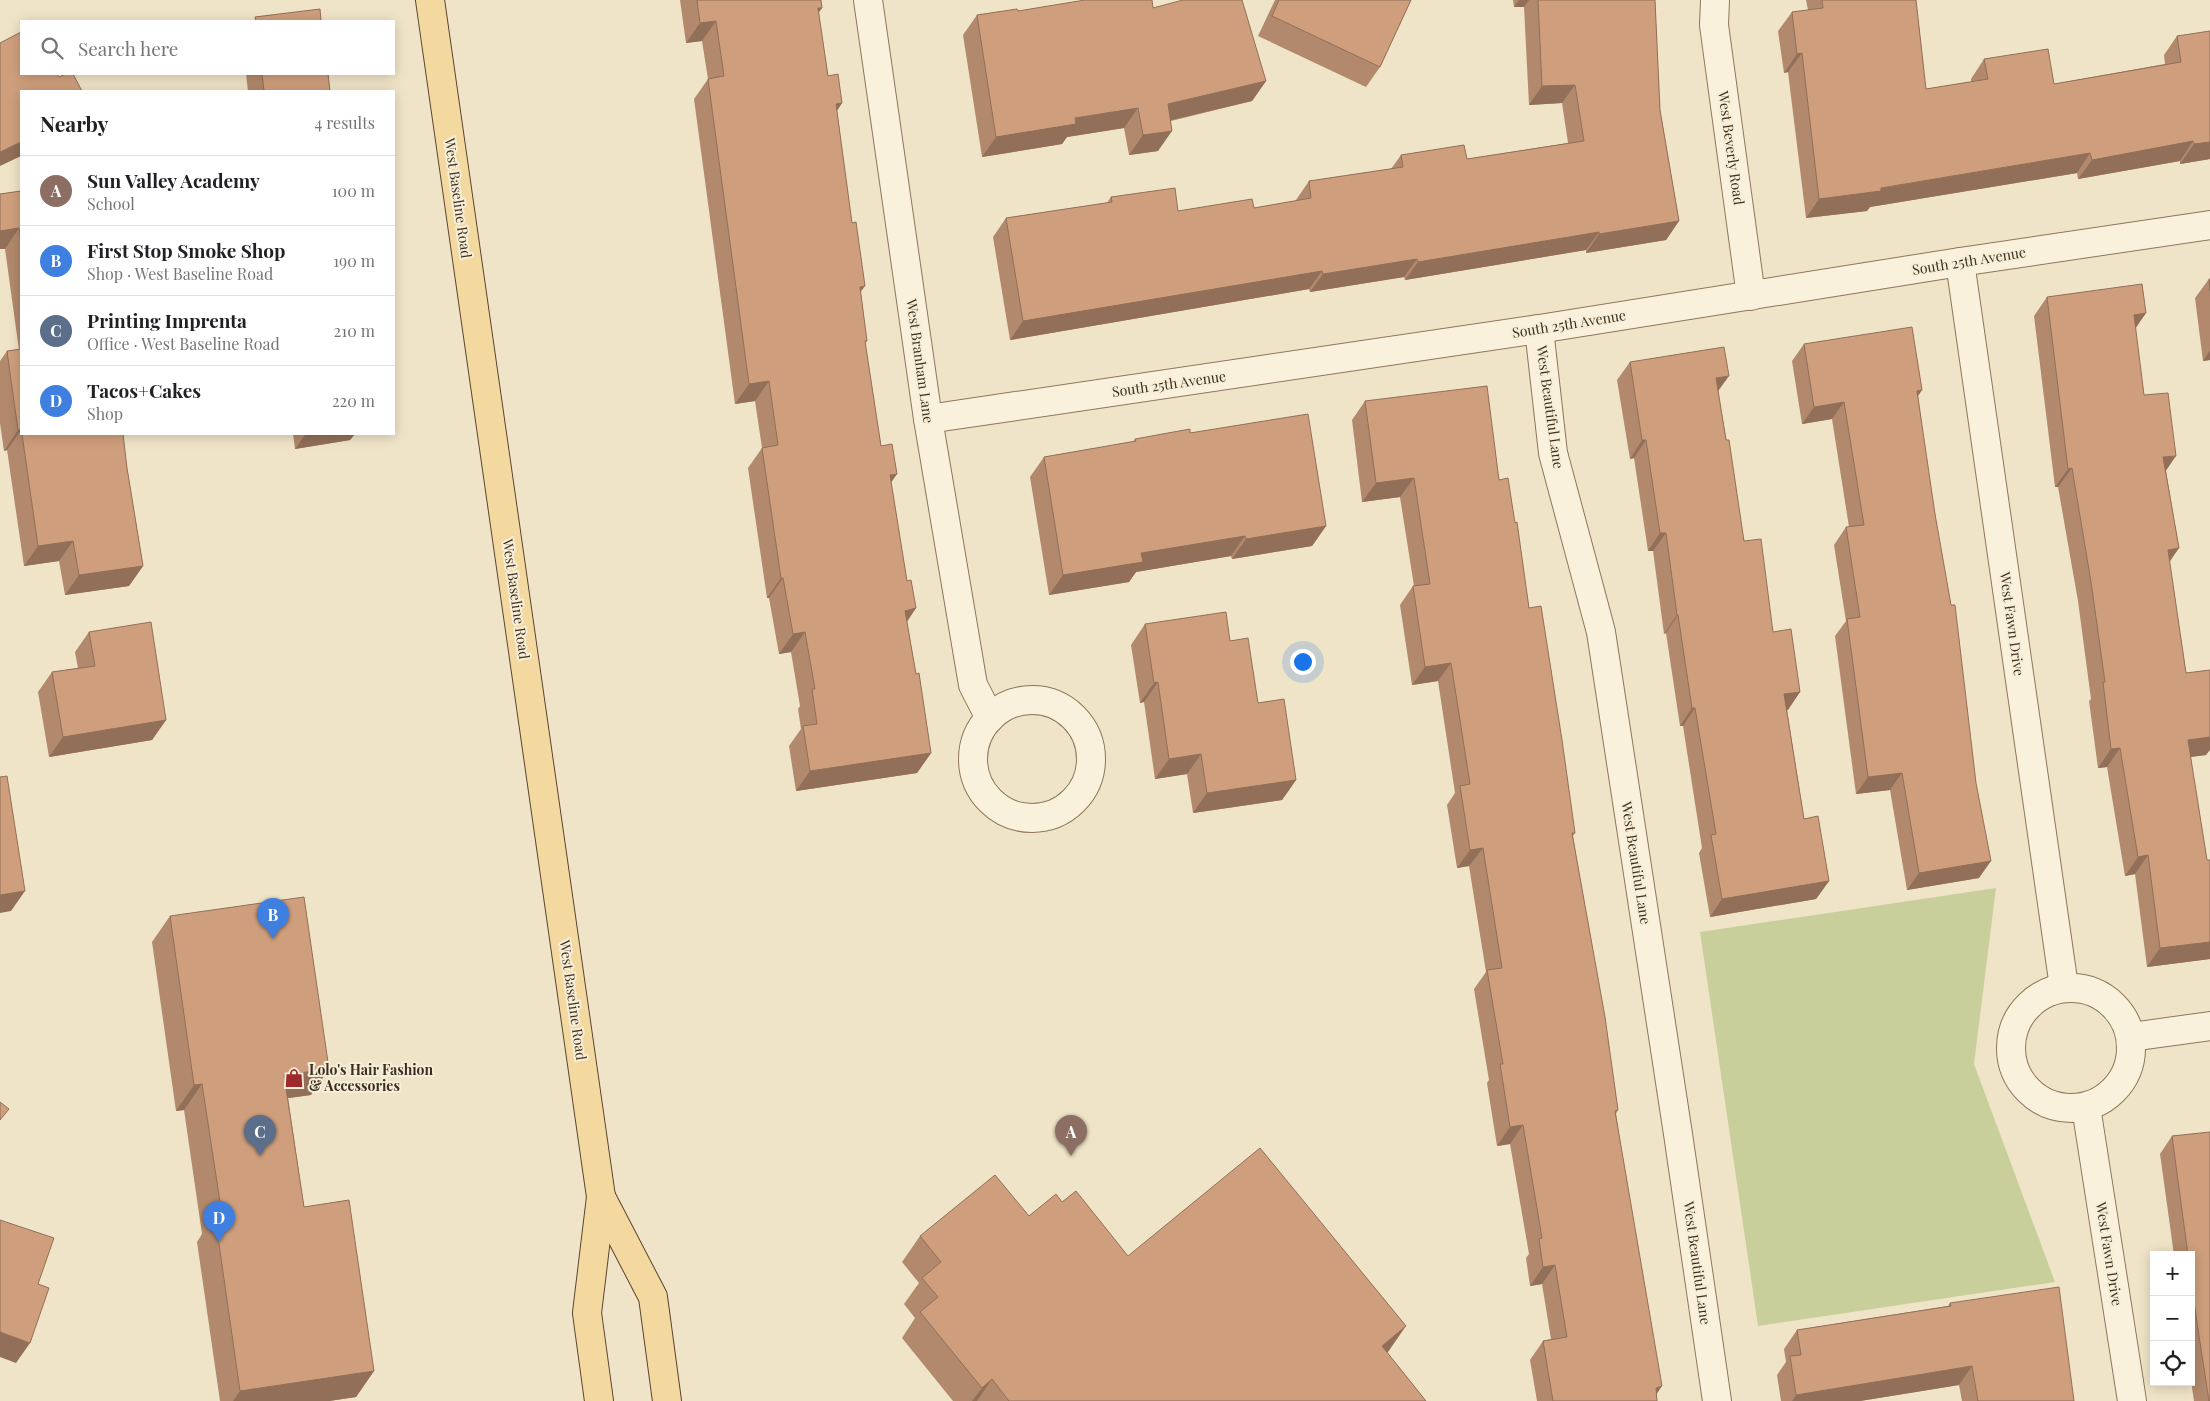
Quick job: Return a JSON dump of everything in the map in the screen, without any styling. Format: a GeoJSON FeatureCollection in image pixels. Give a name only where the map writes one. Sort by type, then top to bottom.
{"type":"FeatureCollection","features":[{"type":"Feature","properties":{"kind":"main road","name":"West Baseline Road"},"geometry":{"type":"LineString","coordinates":[[430,0],[601,1197],[587,1313],[599,1401]]}},
{"type":"Feature","properties":{"kind":"main road","name":"West Baseline Road"},"geometry":{"type":"LineString","coordinates":[[601,1197],[653,1297],[668,1401]]}},
{"type":"Feature","properties":{"kind":"street","name":"West Branham Lane"},"geometry":{"type":"LineString","coordinates":[[868,0],[928,419],[972,685],[990,718]]}},
{"type":"Feature","properties":{"kind":"street","name":"West Beverly Road"},"geometry":{"type":"LineString","coordinates":[[1715,0],[1714,26],[1750,296]]}},
{"type":"Feature","properties":{"kind":"street","name":"South 25th Avenue"},"geometry":{"type":"LineString","coordinates":[[928,419],[1539,329],[1960,262],[2210,226]]}},
{"type":"Feature","properties":{"kind":"street","name":"West Fawn Drive"},"geometry":{"type":"LineString","coordinates":[[1960,262],[2064,987]]}},
{"type":"Feature","properties":{"kind":"street","name":"West Beautiful Lane"},"geometry":{"type":"LineString","coordinates":[[1539,329],[1553,453],[1601,632],[1717,1401]]}},
{"type":"Feature","properties":{"kind":"street"},"geometry":{"type":"LineString","coordinates":[[1022,700],[1041,700],[1058,706],[1074,716],[1086,733],[1091,753],[1090,774],[1081,793],[1067,807],[1049,817],[1028,818],[1008,813],[992,802],[980,787],[974,770],[974,751],[979,733],[990,718],[1004,706],[1022,700]]}},
{"type":"Feature","properties":{"kind":"street"},"geometry":{"type":"LineString","coordinates":[[2064,987],[2082,988],[2099,994],[2114,1005],[2125,1020],[2131,1037],[2128,1067],[2122,1081],[2112,1093],[2100,1102],[2086,1107],[2068,1109],[2050,1105],[2034,1096],[2028,1090],[2013,1067],[2010,1049],[2012,1032],[2020,1015],[2032,1001],[2046,992],[2064,987]]}},
{"type":"Feature","properties":{"kind":"street"},"geometry":{"type":"LineString","coordinates":[[2131,1037],[2210,1026]]}},
{"type":"Feature","properties":{"kind":"street","name":"West Fawn Drive"},"geometry":{"type":"LineString","coordinates":[[2086,1107],[2132,1401]]}},
{"type":"Feature","properties":{"kind":"green space"},"geometry":{"type":"Polygon","coordinates":[[[1996,888],[1974,1064],[2055,1282],[1758,1326],[1700,932],[1996,888]]]}},
{"type":"Feature","properties":{"kind":"building"},"geometry":{"type":"Polygon","coordinates":[[[697,0],[821,0],[822,8],[818,8],[828,76],[838,74],[842,103],[836,104],[852,223],[856,222],[865,286],[860,287],[867,341],[865,341],[881,446],[892,444],[897,474],[890,475],[907,581],[911,580],[916,608],[905,611],[916,674],[919,673],[931,753],[810,771],[803,726],[817,724],[812,689],[815,689],[805,632],[793,634],[783,578],[781,578],[762,448],[778,445],[769,381],[749,384],[708,79],[724,76],[716,21],[700,23],[697,0]]]}},
{"type":"Feature","properties":{"kind":"building"},"geometry":{"type":"Polygon","coordinates":[[[1085,0],[1152,0],[1153,8],[1183,0],[1242,0],[1266,81],[1168,104],[1172,131],[1143,135],[1138,108],[1075,118],[1076,124],[996,137],[977,15],[1017,9],[1018,11],[1085,0]]]}},
{"type":"Feature","properties":{"kind":"building"},"geometry":{"type":"Polygon","coordinates":[[[1279,0],[1411,0],[1380,67],[1272,16],[1279,0]]]}},
{"type":"Feature","properties":{"kind":"building"},"geometry":{"type":"Polygon","coordinates":[[[1538,0],[1655,0],[1660,110],[1679,221],[1599,234],[1599,232],[1418,262],[1417,259],[1323,274],[1322,271],[1023,321],[1006,218],[1112,202],[1111,197],[1175,188],[1178,211],[1252,199],[1254,208],[1311,198],[1309,181],[1403,167],[1401,155],[1464,145],[1467,159],[1584,141],[1575,85],[1542,86],[1538,0]]]}},
{"type":"Feature","properties":{"kind":"building"},"geometry":{"type":"Polygon","coordinates":[[[1822,0],[1916,0],[1926,89],[1988,79],[1984,59],[2048,49],[2054,84],[2181,62],[2177,36],[2210,31],[2210,142],[2194,144],[2193,141],[2092,160],[2090,153],[1881,188],[1881,191],[1819,199],[1802,53],[1797,54],[1792,12],[1823,8],[1822,0]]]}},
{"type":"Feature","properties":{"kind":"building"},"geometry":{"type":"Polygon","coordinates":[[[320,9],[321,20],[256,20],[255,17],[320,9]]]}},
{"type":"Feature","properties":{"kind":"building"},"geometry":{"type":"Polygon","coordinates":[[[20,33],[20,75],[58,75],[59,77],[74,75],[81,90],[20,90],[20,142],[0,152],[0,43],[20,33]]]}},
{"type":"Feature","properties":{"kind":"building"},"geometry":{"type":"Polygon","coordinates":[[[262,75],[328,75],[330,90],[264,90],[262,75]]]}},
{"type":"Feature","properties":{"kind":"building"},"geometry":{"type":"Polygon","coordinates":[[[20,191],[20,235],[19,228],[0,231],[0,194],[20,191]]]}},
{"type":"Feature","properties":{"kind":"building"},"geometry":{"type":"Polygon","coordinates":[[[2142,284],[2146,313],[2134,315],[2144,395],[2168,393],[2176,456],[2163,457],[2179,548],[2168,550],[2186,673],[2210,670],[2210,737],[2188,740],[2207,860],[2210,860],[2210,942],[2160,948],[2148,855],[2138,857],[2120,748],[2111,749],[2103,682],[2105,682],[2091,582],[2072,468],[2068,469],[2047,297],[2142,284]]]}},
{"type":"Feature","properties":{"kind":"building"},"geometry":{"type":"Polygon","coordinates":[[[1912,327],[1922,390],[1917,391],[1935,514],[1951,605],[1955,605],[1976,783],[1991,861],[1919,873],[1902,773],[1868,777],[1847,619],[1860,617],[1846,527],[1864,525],[1844,402],[1814,407],[1804,344],[1912,327]]]}},
{"type":"Feature","properties":{"kind":"building"},"geometry":{"type":"Polygon","coordinates":[[[1724,347],[1729,376],[1716,378],[1726,440],[1729,440],[1744,541],[1761,539],[1773,632],[1791,629],[1800,692],[1784,694],[1804,819],[1818,816],[1829,881],[1722,899],[1711,835],[1716,834],[1695,708],[1692,708],[1666,533],[1660,533],[1646,440],[1642,440],[1630,362],[1724,347]]]}},
{"type":"Feature","properties":{"kind":"building"},"geometry":{"type":"Polygon","coordinates":[[[20,349],[20,430],[18,430],[7,351],[20,349]]]}},
{"type":"Feature","properties":{"kind":"building"},"geometry":{"type":"Polygon","coordinates":[[[1487,386],[1499,480],[1508,478],[1515,523],[1517,522],[1529,608],[1541,606],[1575,833],[1572,833],[1605,1017],[1618,1110],[1615,1111],[1662,1386],[1656,1388],[1657,1401],[1553,1401],[1543,1341],[1567,1337],[1555,1265],[1543,1267],[1539,1239],[1542,1238],[1523,1125],[1510,1127],[1500,1064],[1503,1064],[1487,970],[1502,968],[1483,848],[1470,850],[1460,786],[1470,784],[1451,663],[1425,667],[1413,586],[1430,584],[1414,478],[1376,483],[1365,401],[1487,386]]]}},
{"type":"Feature","properties":{"kind":"building"},"geometry":{"type":"Polygon","coordinates":[[[1308,414],[1326,526],[1246,539],[1245,536],[1141,553],[1143,562],[1063,575],[1044,457],[1136,441],[1135,439],[1190,429],[1190,433],[1308,414]]]}},
{"type":"Feature","properties":{"kind":"building"},"geometry":{"type":"Polygon","coordinates":[[[22,435],[123,435],[143,566],[79,575],[73,541],[38,546],[22,435]]]}},
{"type":"Feature","properties":{"kind":"building"},"geometry":{"type":"Polygon","coordinates":[[[1226,612],[1230,641],[1248,638],[1258,703],[1284,699],[1296,780],[1207,793],[1201,754],[1169,759],[1158,682],[1154,683],[1145,624],[1226,612]]]}},
{"type":"Feature","properties":{"kind":"building"},"geometry":{"type":"Polygon","coordinates":[[[151,622],[166,720],[63,737],[52,672],[95,666],[89,632],[151,622]]]}},
{"type":"Feature","properties":{"kind":"building"},"geometry":{"type":"Polygon","coordinates":[[[7,776],[25,891],[0,895],[0,777],[7,776]]]}},
{"type":"Feature","properties":{"kind":"building"},"geometry":{"type":"Polygon","coordinates":[[[304,897],[329,1069],[284,1075],[304,1207],[349,1200],[374,1371],[240,1391],[215,1216],[222,1215],[202,1084],[194,1085],[170,916],[304,897]]]}},
{"type":"Feature","properties":{"kind":"building"},"geometry":{"type":"Polygon","coordinates":[[[0,1102],[9,1109],[0,1120],[0,1102]]]}},
{"type":"Feature","properties":{"kind":"building"},"geometry":{"type":"Polygon","coordinates":[[[2210,1132],[2210,1401],[2195,1308],[2195,1251],[2187,1251],[2172,1136],[2210,1132]]]}},
{"type":"Feature","properties":{"kind":"building"},"geometry":{"type":"Polygon","coordinates":[[[1260,1148],[1406,1326],[1382,1346],[1426,1401],[1009,1401],[992,1379],[982,1388],[920,1312],[938,1297],[922,1278],[941,1262],[920,1236],[995,1175],[1029,1216],[1056,1194],[1062,1202],[1076,1191],[1128,1256],[1260,1148]]]}},
{"type":"Feature","properties":{"kind":"building"},"geometry":{"type":"Polygon","coordinates":[[[0,1220],[54,1238],[38,1284],[49,1288],[30,1343],[0,1332],[0,1220]]]}},
{"type":"Feature","properties":{"kind":"building"},"geometry":{"type":"Polygon","coordinates":[[[2059,1287],[2074,1401],[1978,1401],[1972,1366],[1796,1395],[1790,1356],[1801,1355],[1797,1330],[1951,1306],[1950,1303],[2059,1287]]]}},
{"type":"Feature","properties":{"kind":"place","name":"First Stop Smoke Shop"},"geometry":{"type":"Point","coordinates":[273,939]}},
{"type":"Feature","properties":{"kind":"place","name":"Lolo's Hair Fashion & Accessories"},"geometry":{"type":"Point","coordinates":[294,1078]}},
{"type":"Feature","properties":{"kind":"place","name":"Printing Imprenta"},"geometry":{"type":"Point","coordinates":[260,1156]}},
{"type":"Feature","properties":{"kind":"place","name":"Sun Valley Academy"},"geometry":{"type":"Point","coordinates":[1071,1156]}},
{"type":"Feature","properties":{"kind":"place","name":"Tacos+Cakes"},"geometry":{"type":"Point","coordinates":[219,1242]}}]}
